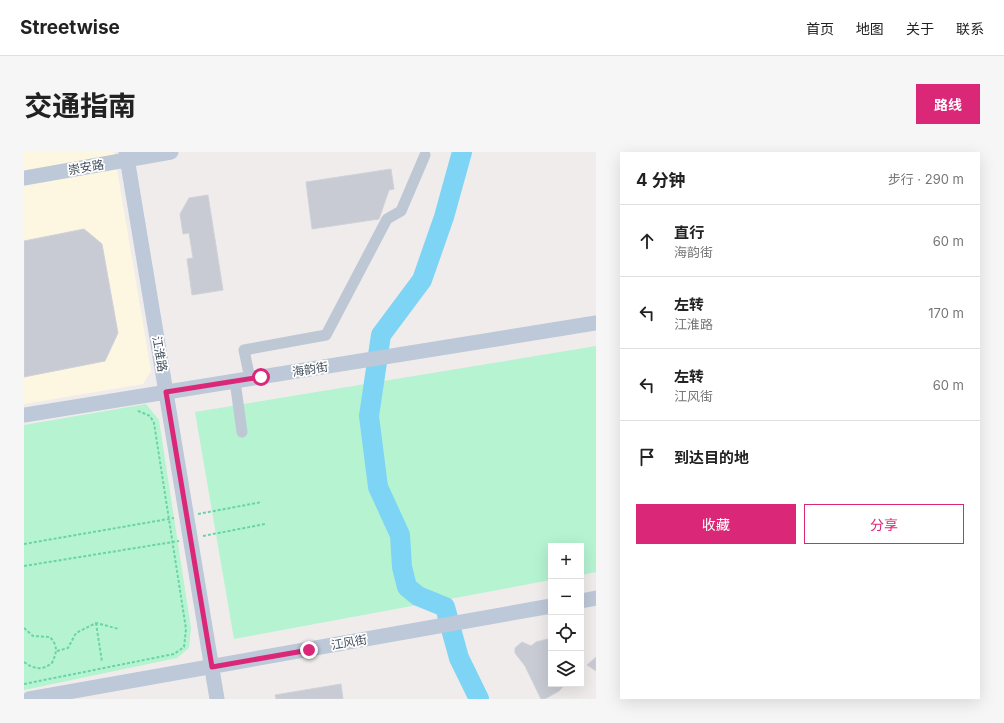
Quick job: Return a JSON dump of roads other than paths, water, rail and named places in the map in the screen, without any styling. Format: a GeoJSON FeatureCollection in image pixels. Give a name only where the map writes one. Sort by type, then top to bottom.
{"type":"FeatureCollection","features":[{"type":"Feature","properties":{"kind":"street","name":"崇安路"},"geometry":{"type":"LineString","coordinates":[[24,178],[127,156],[171,152]]}},
{"type":"Feature","properties":{"kind":"street"},"geometry":{"type":"LineString","coordinates":[[242,432],[242,380],[244,350],[326,335],[387,219],[401,211],[425,155]]}},
{"type":"Feature","properties":{"kind":"street","name":"江淮路"},"geometry":{"type":"LineString","coordinates":[[127,156],[217,699]]}},
{"type":"Feature","properties":{"kind":"street","name":"海韵街"},"geometry":{"type":"LineString","coordinates":[[24,415],[596,323]]}},
{"type":"Feature","properties":{"kind":"street"},"geometry":{"type":"LineString","coordinates":[[584,600],[596,598]]}},
{"type":"Feature","properties":{"kind":"street","name":"江风街"},"geometry":{"type":"LineString","coordinates":[[29,699],[548,607]]}},
{"type":"Feature","properties":{"kind":"waterway"},"geometry":{"type":"LineString","coordinates":[[462,152],[444,217],[422,280],[381,335],[369,416],[378,487],[400,535],[402,567],[407,587],[418,596],[445,607],[459,658],[479,699]]}}]}
